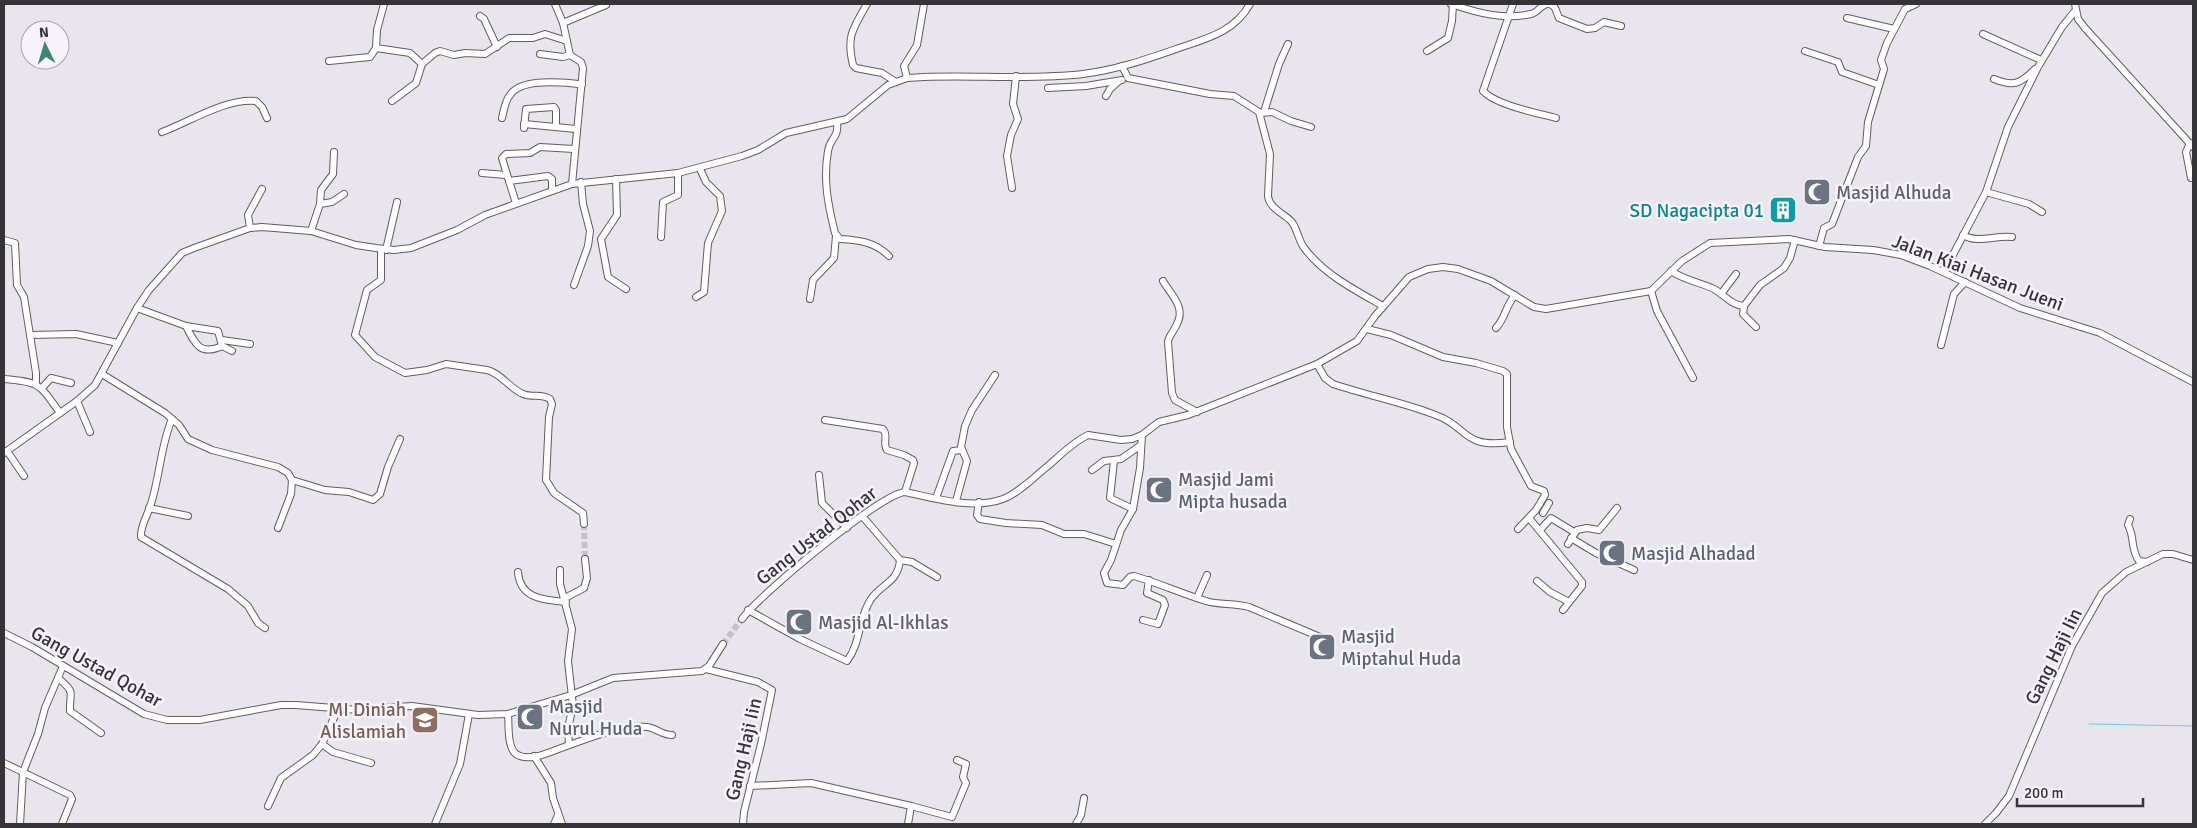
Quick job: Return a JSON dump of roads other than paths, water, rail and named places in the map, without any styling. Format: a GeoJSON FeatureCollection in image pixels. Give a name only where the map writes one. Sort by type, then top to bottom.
{"type":"FeatureCollection","features":[{"type":"Feature","properties":{"kind":"street"},"geometry":{"type":"LineString","coordinates":[[555,4],[563,23],[570,55],[583,64],[572,184]]}},
{"type":"Feature","properties":{"kind":"street"},"geometry":{"type":"LineString","coordinates":[[867,4],[854,27],[849,42],[853,66],[882,73],[896,82]]}},
{"type":"Feature","properties":{"kind":"street"},"geometry":{"type":"LineString","coordinates":[[908,78],[904,66],[917,45],[924,4]]}},
{"type":"Feature","properties":{"kind":"street"},"geometry":{"type":"LineString","coordinates":[[24,476],[5,452],[58,411],[78,401],[96,385],[137,308],[149,290],[182,253],[248,223],[273,227],[311,229],[356,245],[383,249],[411,248],[516,203],[572,184],[582,186],[616,179],[700,169],[758,150],[786,133],[837,122],[852,116],[878,92],[908,78],[971,75],[1073,75],[1122,66],[1221,33],[1242,17],[1250,4]]}},
{"type":"Feature","properties":{"kind":"street"},"geometry":{"type":"LineString","coordinates":[[1427,51],[1442,44],[1448,38],[1452,21],[1452,4],[1491,16],[1532,14],[1540,5],[1548,4],[1552,5],[1559,18],[1588,29],[1595,28],[1604,22],[1622,26]]}},
{"type":"Feature","properties":{"kind":"street"},"geometry":{"type":"LineString","coordinates":[[1513,4],[1483,91],[1489,96],[1522,110],[1556,118]]}},
{"type":"Feature","properties":{"kind":"street"},"geometry":{"type":"LineString","coordinates":[[1819,246],[1824,228],[1832,224],[1858,157],[1866,146],[1868,122],[1885,68],[1882,58],[1905,9],[1916,4]]}},
{"type":"Feature","properties":{"kind":"street"},"geometry":{"type":"LineString","coordinates":[[329,61],[370,56],[376,48],[382,5]]}},
{"type":"Feature","properties":{"kind":"street"},"geometry":{"type":"LineString","coordinates":[[563,23],[606,5]]}},
{"type":"Feature","properties":{"kind":"street"},"geometry":{"type":"LineString","coordinates":[[1944,272],[1986,192],[2008,127],[2038,66],[2075,7]]}},
{"type":"Feature","properties":{"kind":"street"},"geometry":{"type":"LineString","coordinates":[[2075,7],[2085,28],[2191,145],[2186,152],[2191,178]]}},
{"type":"Feature","properties":{"kind":"street"},"geometry":{"type":"LineString","coordinates":[[480,16],[484,19],[497,46]]}},
{"type":"Feature","properties":{"kind":"street"},"geometry":{"type":"LineString","coordinates":[[1847,18],[1894,29]]}},
{"type":"Feature","properties":{"kind":"street"},"geometry":{"type":"LineString","coordinates":[[392,101],[416,83],[422,64],[440,51],[454,55],[464,53],[481,55],[490,52],[509,38],[533,38],[545,34],[567,41]]}},
{"type":"Feature","properties":{"kind":"street"},"geometry":{"type":"LineString","coordinates":[[1983,34],[2041,60]]}},
{"type":"Feature","properties":{"kind":"street"},"geometry":{"type":"LineString","coordinates":[[1288,44],[1262,113],[1270,154],[1269,203],[1293,223],[1303,247],[1325,269],[1342,282],[1383,306]]}},
{"type":"Feature","properties":{"kind":"street"},"geometry":{"type":"LineString","coordinates":[[376,48],[410,53],[422,64]]}},
{"type":"Feature","properties":{"kind":"street"},"geometry":{"type":"LineString","coordinates":[[1805,50],[1838,62],[1842,72],[1879,84]]}},
{"type":"Feature","properties":{"kind":"street"},"geometry":{"type":"LineString","coordinates":[[540,54],[562,57],[570,55]]}},
{"type":"Feature","properties":{"kind":"street"},"geometry":{"type":"LineString","coordinates":[[1122,66],[1125,79]]}},
{"type":"Feature","properties":{"kind":"street"},"geometry":{"type":"LineString","coordinates":[[1994,79],[2010,84],[2018,82],[2038,66]]}},
{"type":"Feature","properties":{"kind":"street"},"geometry":{"type":"LineString","coordinates":[[1012,188],[1007,156],[1011,134],[1018,119],[1013,104],[1016,76]]}},
{"type":"Feature","properties":{"kind":"street"},"geometry":{"type":"LineString","coordinates":[[1106,96],[1110,89],[1125,79]]}},
{"type":"Feature","properties":{"kind":"street"},"geometry":{"type":"LineString","coordinates":[[1048,88],[1086,86],[1125,79],[1210,94],[1234,96],[1262,113],[1275,113],[1291,121],[1311,127]]}},
{"type":"Feature","properties":{"kind":"street"},"geometry":{"type":"LineString","coordinates":[[502,118],[509,96],[518,87],[536,83],[582,84]]}},
{"type":"Feature","properties":{"kind":"street"},"geometry":{"type":"LineString","coordinates":[[162,132],[197,116],[245,100],[256,101],[262,107],[267,118]]}},
{"type":"Feature","properties":{"kind":"street"},"geometry":{"type":"LineString","coordinates":[[556,127],[556,110],[554,107],[528,107],[525,111],[524,126],[576,129]]}},
{"type":"Feature","properties":{"kind":"street"},"geometry":{"type":"LineString","coordinates":[[810,299],[813,280],[834,258],[836,236],[828,202],[825,175],[829,146],[838,133],[837,122]]}},
{"type":"Feature","properties":{"kind":"street"},"geometry":{"type":"LineString","coordinates":[[516,203],[502,158],[506,154],[530,153],[540,147],[574,148]]}},
{"type":"Feature","properties":{"kind":"street"},"geometry":{"type":"LineString","coordinates":[[311,229],[320,204],[321,190],[333,174],[334,152]]}},
{"type":"Feature","properties":{"kind":"street"},"geometry":{"type":"LineString","coordinates":[[696,297],[704,292],[708,243],[722,211],[720,196],[706,182],[700,169]]}},
{"type":"Feature","properties":{"kind":"street"},"geometry":{"type":"LineString","coordinates":[[482,173],[508,178],[548,176],[552,179],[552,191]]}},
{"type":"Feature","properties":{"kind":"street"},"geometry":{"type":"LineString","coordinates":[[661,237],[663,202],[678,195],[678,173]]}},
{"type":"Feature","properties":{"kind":"street"},"geometry":{"type":"LineString","coordinates":[[616,179],[617,215],[601,239],[608,277],[626,290]]}},
{"type":"Feature","properties":{"kind":"street"},"geometry":{"type":"LineString","coordinates":[[574,285],[588,246],[590,231],[582,186]]}},
{"type":"Feature","properties":{"kind":"street"},"geometry":{"type":"LineString","coordinates":[[248,223],[262,189]]}},
{"type":"Feature","properties":{"kind":"street"},"geometry":{"type":"LineString","coordinates":[[1986,192],[2029,204],[2042,212]]}},
{"type":"Feature","properties":{"kind":"street"},"geometry":{"type":"LineString","coordinates":[[320,204],[332,202],[344,194]]}},
{"type":"Feature","properties":{"kind":"street"},"geometry":{"type":"LineString","coordinates":[[398,202],[383,249],[381,280],[367,290],[354,335],[375,357],[405,373],[426,370],[446,364],[487,370],[493,372],[521,393],[529,396],[544,395],[550,399],[552,404],[549,417],[546,480],[554,493],[583,513],[584,524]]}},
{"type":"Feature","properties":{"kind":"street"},"geometry":{"type":"LineString","coordinates":[[1963,235],[1975,240],[1993,236],[2012,237]]}},
{"type":"Feature","properties":{"kind":"street"},"geometry":{"type":"LineString","coordinates":[[836,236],[840,239],[855,239],[875,245],[889,256]]}},
{"type":"Feature","properties":{"kind":"street"},"geometry":{"type":"LineString","coordinates":[[4,240],[15,243],[18,285],[24,297],[39,386],[58,411]]}},
{"type":"Feature","properties":{"kind":"street"},"geometry":{"type":"LineString","coordinates":[[1756,327],[1744,315],[1744,306],[1760,285],[1784,268],[1790,258],[1795,240]]}},
{"type":"Feature","properties":{"kind":"street","name":"Jalan Kiai Hasan Jueni"},"geometry":{"type":"LineString","coordinates":[[1651,291],[1670,271],[1695,251],[1710,243],[1795,240],[1819,246],[1891,252],[1944,272],[2020,308],[2100,333],[2193,382]]}},
{"type":"Feature","properties":{"kind":"street"},"geometry":{"type":"LineString","coordinates":[[1163,281],[1178,302],[1180,311],[1178,324],[1168,338],[1172,393],[1175,400],[1197,412],[1316,364],[1357,341],[1383,306],[1412,275],[1428,269],[1443,267],[1458,269],[1491,281],[1541,309],[1651,291],[1657,311],[1693,378]]}},
{"type":"Feature","properties":{"kind":"street"},"geometry":{"type":"LineString","coordinates":[[1670,271],[1682,279],[1701,284],[1721,294],[1733,304],[1744,306]]}},
{"type":"Feature","properties":{"kind":"street"},"geometry":{"type":"LineString","coordinates":[[1721,294],[1736,274]]}},
{"type":"Feature","properties":{"kind":"street"},"geometry":{"type":"LineString","coordinates":[[1941,345],[1955,292],[1965,282]]}},
{"type":"Feature","properties":{"kind":"street"},"geometry":{"type":"LineString","coordinates":[[1496,328],[1505,318],[1506,307],[1515,295]]}},
{"type":"Feature","properties":{"kind":"street"},"geometry":{"type":"LineString","coordinates":[[137,308],[186,326],[216,330],[222,343],[232,352]]}},
{"type":"Feature","properties":{"kind":"street"},"geometry":{"type":"LineString","coordinates":[[186,326],[195,342],[203,349],[210,350],[222,343],[250,344]]}},
{"type":"Feature","properties":{"kind":"street"},"geometry":{"type":"LineString","coordinates":[[1367,329],[1391,335],[1443,357],[1476,363],[1505,373],[1508,377],[1506,410],[1510,442],[1515,459],[1531,486],[1545,493],[1548,502],[1543,513]]}},
{"type":"Feature","properties":{"kind":"street"},"geometry":{"type":"LineString","coordinates":[[30,334],[76,334],[118,343]]}},
{"type":"Feature","properties":{"kind":"street"},"geometry":{"type":"LineString","coordinates":[[1316,364],[1325,378],[1333,384],[1440,416],[1466,436],[1478,442],[1510,442]]}},
{"type":"Feature","properties":{"kind":"street"},"geometry":{"type":"LineString","coordinates":[[102,374],[172,419],[179,425],[186,437],[199,445],[278,467],[288,473],[292,480],[291,494],[278,528]]}},
{"type":"Feature","properties":{"kind":"street"},"geometry":{"type":"LineString","coordinates":[[956,501],[968,461],[962,450],[963,432],[967,419],[995,375]]}},
{"type":"Feature","properties":{"kind":"street"},"geometry":{"type":"LineString","coordinates":[[4,379],[39,386],[51,378],[71,383]]}},
{"type":"Feature","properties":{"kind":"street"},"geometry":{"type":"LineString","coordinates":[[78,401],[90,432]]}},
{"type":"Feature","properties":{"kind":"street","name":"Gang Ustad Qohar"},"geometry":{"type":"LineString","coordinates":[[742,619],[748,610],[778,582],[888,497],[905,492],[956,501],[979,502],[999,500],[1013,493],[1088,435],[1127,440],[1142,435],[1159,422],[1188,416],[1197,412]]}},
{"type":"Feature","properties":{"kind":"street"},"geometry":{"type":"LineString","coordinates":[[172,419],[166,433],[149,508],[141,531],[142,538],[228,589],[248,606],[258,623],[265,628]]}},
{"type":"Feature","properties":{"kind":"street"},"geometry":{"type":"LineString","coordinates":[[825,420],[883,430],[886,435],[885,444],[887,450],[904,454],[914,460],[905,492]]}},
{"type":"Feature","properties":{"kind":"street"},"geometry":{"type":"LineString","coordinates":[[1142,435],[1133,509],[1120,530],[1104,573],[1106,582],[1112,585],[1123,585],[1132,576],[1149,580],[1212,603],[1235,603],[1249,607],[1327,640]]}},
{"type":"Feature","properties":{"kind":"street"},"geometry":{"type":"LineString","coordinates":[[292,480],[325,490],[349,492],[373,500],[380,494],[388,466],[400,439]]}},
{"type":"Feature","properties":{"kind":"street"},"geometry":{"type":"LineString","coordinates":[[1092,470],[1104,461],[1114,461],[1127,456],[1142,445]]}},
{"type":"Feature","properties":{"kind":"street"},"geometry":{"type":"LineString","coordinates":[[936,498],[954,451],[962,450]]}},
{"type":"Feature","properties":{"kind":"street"},"geometry":{"type":"LineString","coordinates":[[1114,461],[1110,498],[1133,509]]}},
{"type":"Feature","properties":{"kind":"street"},"geometry":{"type":"LineString","coordinates":[[819,475],[822,503],[847,528]]}},
{"type":"Feature","properties":{"kind":"street"},"geometry":{"type":"LineString","coordinates":[[979,502],[977,515],[980,519],[1042,525],[1064,534],[1084,534],[1116,544]]}},
{"type":"Feature","properties":{"kind":"street"},"geometry":{"type":"LineString","coordinates":[[1518,528],[1548,502]]}},
{"type":"Feature","properties":{"kind":"street"},"geometry":{"type":"LineString","coordinates":[[149,508],[188,516]]}},
{"type":"Feature","properties":{"kind":"street"},"geometry":{"type":"LineString","coordinates":[[1571,538],[1587,528],[1599,530],[1617,508]]}},
{"type":"Feature","properties":{"kind":"street"},"geometry":{"type":"LineString","coordinates":[[863,516],[900,560],[912,562],[937,577]]}},
{"type":"Feature","properties":{"kind":"street"},"geometry":{"type":"LineString","coordinates":[[1529,518],[1570,569],[1582,580],[1582,586],[1563,610]]}},
{"type":"Feature","properties":{"kind":"street"},"geometry":{"type":"LineString","coordinates":[[1540,530],[1551,518],[1571,538],[1596,553],[1634,570]]}},
{"type":"Feature","properties":{"kind":"street"},"geometry":{"type":"LineString","coordinates":[[2130,519],[2128,525],[2132,533],[2133,553],[2141,562],[2148,562]]}},
{"type":"Feature","properties":{"kind":"street","name":"Gang Haji Iin"},"geometry":{"type":"LineString","coordinates":[[1985,824],[1996,813],[2008,796],[2072,646],[2098,598],[2106,588],[2126,572],[2166,553],[2193,560]]}},
{"type":"Feature","properties":{"kind":"street"},"geometry":{"type":"LineString","coordinates":[[518,572],[520,583],[529,594],[545,600],[566,600],[584,588],[587,578],[585,559]]}},
{"type":"Feature","properties":{"kind":"street"},"geometry":{"type":"LineString","coordinates":[[748,610],[800,639],[847,661],[857,644],[863,616],[871,600],[894,579],[899,569],[900,560]]}},
{"type":"Feature","properties":{"kind":"street"},"geometry":{"type":"LineString","coordinates":[[560,570],[560,584],[566,600],[572,633],[568,661],[573,706],[569,723],[569,745]]}},
{"type":"Feature","properties":{"kind":"street"},"geometry":{"type":"LineString","coordinates":[[1197,598],[1207,576]]}},
{"type":"Feature","properties":{"kind":"street"},"geometry":{"type":"LineString","coordinates":[[1143,620],[1158,624],[1165,605],[1162,600],[1147,593],[1149,580]]}},
{"type":"Feature","properties":{"kind":"street"},"geometry":{"type":"LineString","coordinates":[[1537,581],[1550,592],[1569,602]]}},
{"type":"Feature","properties":{"kind":"street","name":"Gang Ustad Qohar"},"geometry":{"type":"LineString","coordinates":[[4,633],[144,714],[167,720],[200,720],[281,705],[367,710],[412,706],[469,714],[508,714],[571,695],[613,678],[688,674],[706,669]]}},
{"type":"Feature","properties":{"kind":"street"},"geometry":{"type":"LineString","coordinates":[[706,669],[723,644]]}},
{"type":"Feature","properties":{"kind":"street"},"geometry":{"type":"LineString","coordinates":[[20,824],[22,772],[63,666]]}},
{"type":"Feature","properties":{"kind":"street","name":"Gang Haji Iin"},"geometry":{"type":"LineString","coordinates":[[706,669],[758,682],[772,690],[744,812],[743,824]]}},
{"type":"Feature","properties":{"kind":"street"},"geometry":{"type":"LineString","coordinates":[[58,678],[68,686],[72,695],[70,711],[101,733]]}},
{"type":"Feature","properties":{"kind":"street"},"geometry":{"type":"LineString","coordinates":[[268,806],[281,778],[308,759],[322,744],[333,725],[338,709]]}},
{"type":"Feature","properties":{"kind":"street"},"geometry":{"type":"LineString","coordinates":[[435,824],[460,764],[469,714]]}},
{"type":"Feature","properties":{"kind":"street"},"geometry":{"type":"LineString","coordinates":[[508,714],[512,749],[520,756],[534,756],[604,734],[636,727],[650,728],[665,735],[672,735]]}},
{"type":"Feature","properties":{"kind":"street"},"geometry":{"type":"LineString","coordinates":[[322,744],[333,752],[371,763]]}},
{"type":"Feature","properties":{"kind":"street"},"geometry":{"type":"LineString","coordinates":[[534,756],[552,783],[553,798],[562,824]]}},
{"type":"Feature","properties":{"kind":"street"},"geometry":{"type":"LineString","coordinates":[[750,786],[811,783],[952,817],[966,785],[963,777],[966,764],[957,760]]}},
{"type":"Feature","properties":{"kind":"street"},"geometry":{"type":"LineString","coordinates":[[4,763],[71,796],[62,824]]}},
{"type":"Feature","properties":{"kind":"street"},"geometry":{"type":"LineString","coordinates":[[1076,824],[1081,815],[1084,798]]}},
{"type":"Feature","properties":{"kind":"street"},"geometry":{"type":"LineString","coordinates":[[908,824],[911,806]]}},
{"type":"Feature","properties":{"kind":"street"},"geometry":{"type":"LineString","coordinates":[[554,824],[558,815]]}},
{"type":"Feature","properties":{"kind":"waterway"},"geometry":{"type":"LineString","coordinates":[[2089,724],[2193,726]]}},
{"type":"Feature","properties":{"kind":"tunnel"},"geometry":{"type":"LineString","coordinates":[[584,524],[585,559]]}},
{"type":"Feature","properties":{"kind":"tunnel"},"geometry":{"type":"LineString","coordinates":[[723,644],[742,619]]}},
{"type":"Feature","properties":{"kind":"place","name":"Masjid Alhuda"},"geometry":{"type":"Point","coordinates":[1817,192]}},
{"type":"Feature","properties":{"kind":"place","name":"SD Nagacipta 01"},"geometry":{"type":"Point","coordinates":[1783,210]}},
{"type":"Feature","properties":{"kind":"place","name":"Masjid Jami Mipta husada"},"geometry":{"type":"Point","coordinates":[1159,490]}},
{"type":"Feature","properties":{"kind":"place","name":"Masjid Alhadad"},"geometry":{"type":"Point","coordinates":[1612,553]}},
{"type":"Feature","properties":{"kind":"place","name":"Masjid Al-Ikhlas"},"geometry":{"type":"Point","coordinates":[799,622]}},
{"type":"Feature","properties":{"kind":"place","name":"Masjid Miptahul Huda"},"geometry":{"type":"Point","coordinates":[1322,647]}},
{"type":"Feature","properties":{"kind":"place","name":"Masjid Nurul Huda"},"geometry":{"type":"Point","coordinates":[530,717]}},
{"type":"Feature","properties":{"kind":"place","name":"MI Diniah Alislamiah"},"geometry":{"type":"Point","coordinates":[425,720]}}]}
